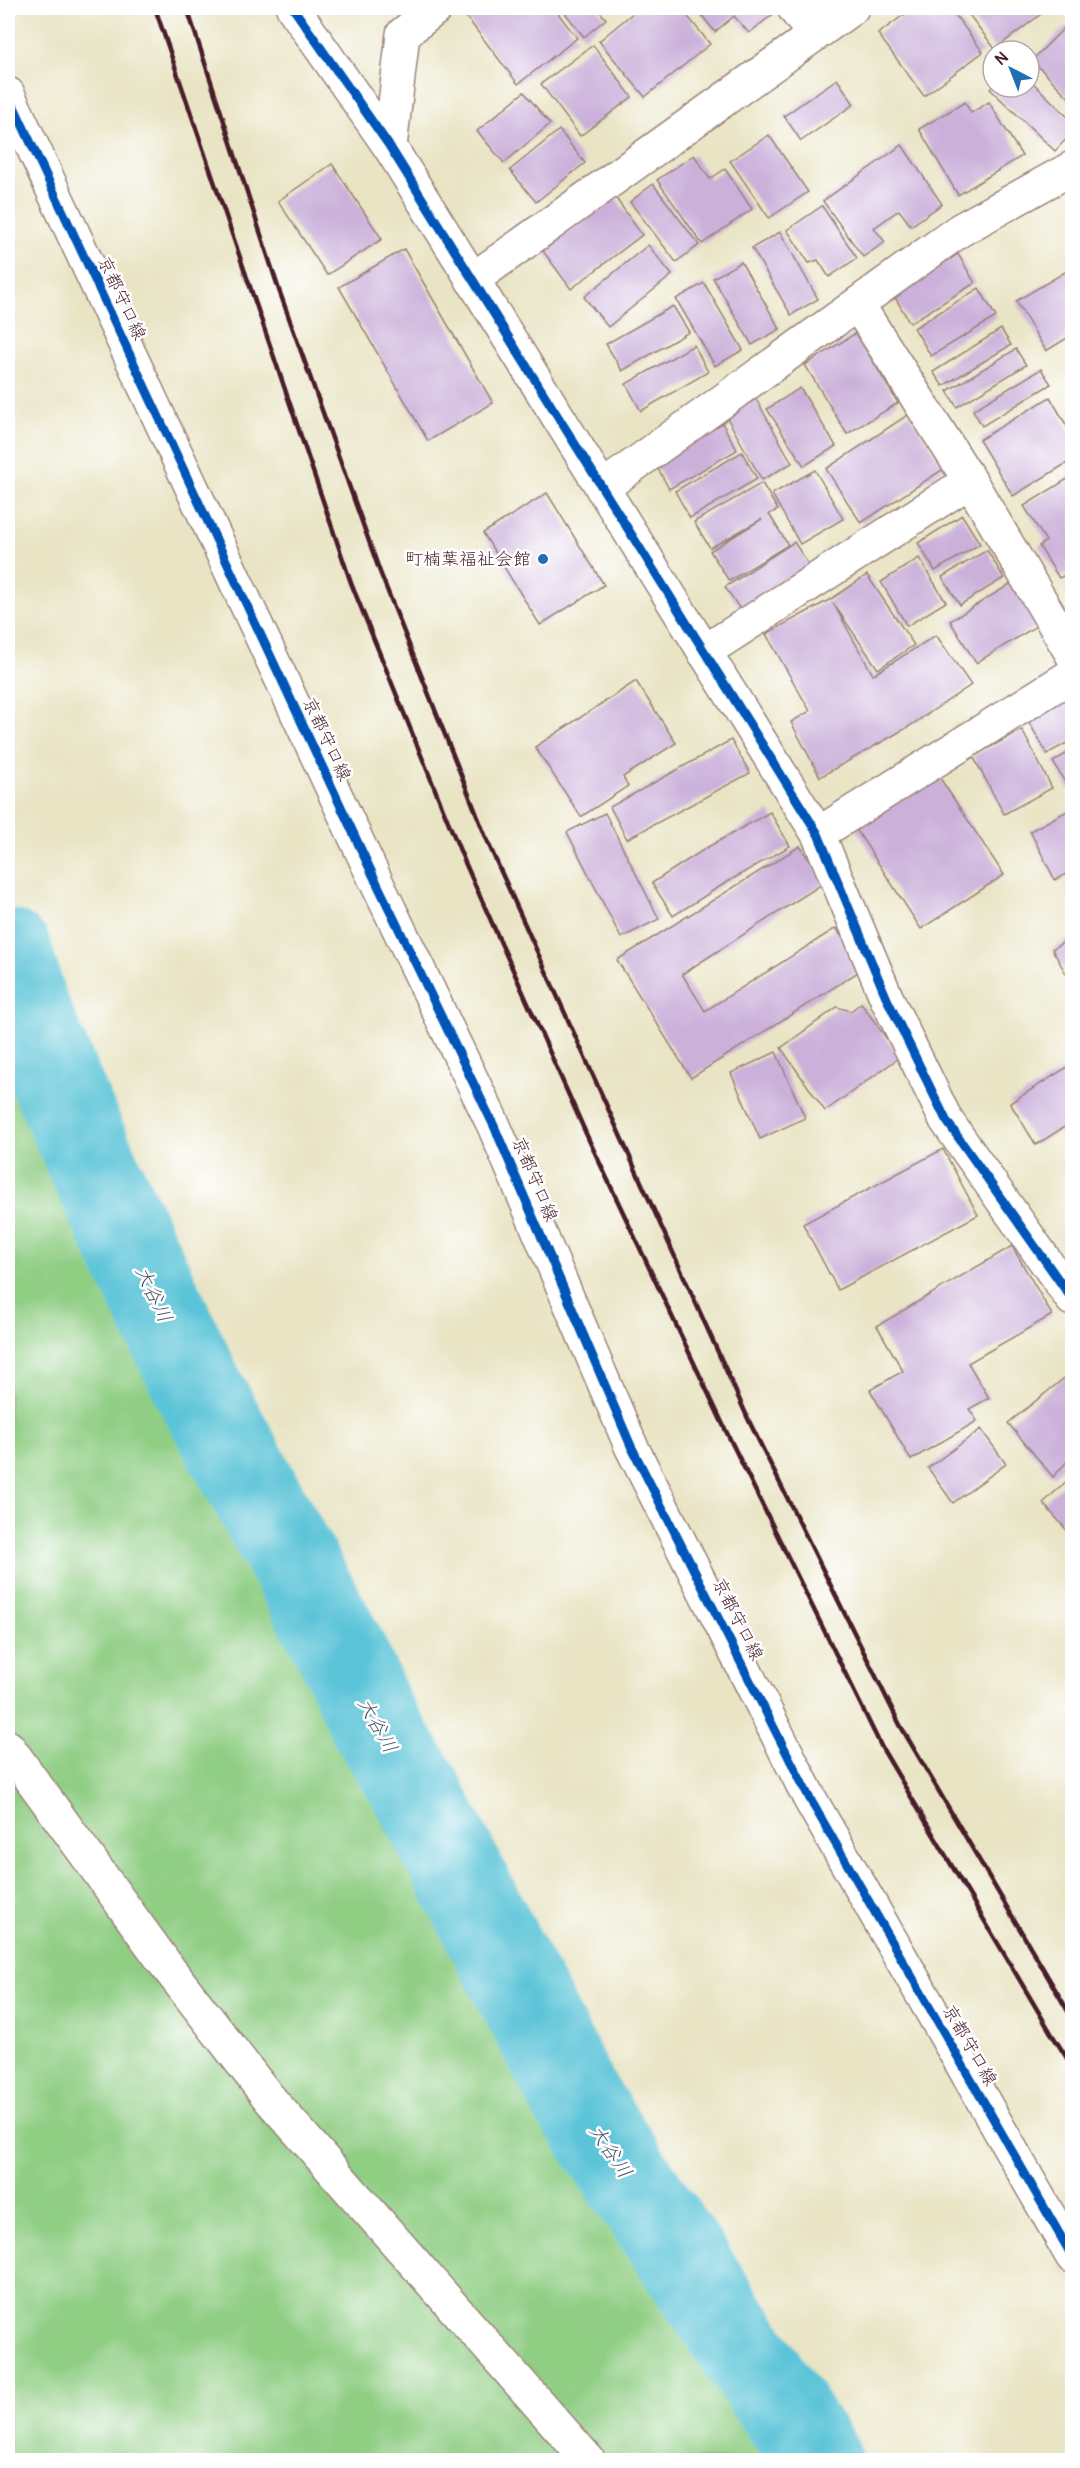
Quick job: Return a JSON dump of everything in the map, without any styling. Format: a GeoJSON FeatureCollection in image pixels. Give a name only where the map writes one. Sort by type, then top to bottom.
{"type":"FeatureCollection","features":[{"type":"Feature","properties":{"kind":"street"},"geometry":{"type":"LineString","coordinates":[[293,8],[390,147],[818,834],[887,999],[946,1120],[1072,1299]]}},
{"type":"Feature","properties":{"kind":"street"},"geometry":{"type":"LineString","coordinates":[[390,147],[403,34],[436,8]]}},
{"type":"Feature","properties":{"kind":"street"},"geometry":{"type":"LineString","coordinates":[[794,8],[814,35]]}},
{"type":"Feature","properties":{"kind":"street"},"geometry":{"type":"LineString","coordinates":[[472,280],[852,8]]}},
{"type":"Feature","properties":{"kind":"street","name":"京都守口線"},"geometry":{"type":"LineString","coordinates":[[8,94],[371,871],[494,1126],[631,1446],[810,1799],[1072,2256]]}},
{"type":"Feature","properties":{"kind":"street"},"geometry":{"type":"LineString","coordinates":[[602,488],[960,230],[1072,168]]}},
{"type":"Feature","properties":{"kind":"street"},"geometry":{"type":"LineString","coordinates":[[858,305],[970,481],[1072,654]]}},
{"type":"Feature","properties":{"kind":"street"},"geometry":{"type":"LineString","coordinates":[[704,652],[970,481]]}},
{"type":"Feature","properties":{"kind":"street"},"geometry":{"type":"LineString","coordinates":[[818,834],[1072,675]]}},
{"type":"Feature","properties":{"kind":"street"},"geometry":{"type":"LineString","coordinates":[[8,1747],[169,1969],[269,2098],[588,2460]]}},
{"type":"Feature","properties":{"kind":"green space"},"geometry":{"type":"Polygon","coordinates":[[[8,1036],[135,1344],[530,2105],[764,2460],[8,2460],[8,1036]]]}},
{"type":"Feature","properties":{"kind":"building"},"geometry":{"type":"Polygon","coordinates":[[[465,8],[554,8],[577,38],[518,84],[461,10],[465,8]]]}},
{"type":"Feature","properties":{"kind":"building"},"geometry":{"type":"Polygon","coordinates":[[[561,8],[597,8],[606,19],[584,37],[561,8]]]}},
{"type":"Feature","properties":{"kind":"building"},"geometry":{"type":"Polygon","coordinates":[[[639,8],[681,8],[710,44],[645,97],[599,41],[639,8]]]}},
{"type":"Feature","properties":{"kind":"building"},"geometry":{"type":"Polygon","coordinates":[[[696,8],[781,8],[749,33],[734,16],[715,32],[696,8]]]}},
{"type":"Feature","properties":{"kind":"building"},"geometry":{"type":"Polygon","coordinates":[[[913,8],[950,8],[981,49],[981,53],[924,96],[878,34],[913,8]]]}},
{"type":"Feature","properties":{"kind":"building"},"geometry":{"type":"Polygon","coordinates":[[[964,8],[1049,8],[1008,39],[987,39],[964,8]]]}},
{"type":"Feature","properties":{"kind":"building"},"geometry":{"type":"Polygon","coordinates":[[[1067,25],[1072,30],[1072,101],[1041,69],[1041,51],[1067,25]]]}},
{"type":"Feature","properties":{"kind":"building"},"geometry":{"type":"Polygon","coordinates":[[[593,45],[632,97],[580,136],[541,84],[593,45]]]}},
{"type":"Feature","properties":{"kind":"building"},"geometry":{"type":"Polygon","coordinates":[[[837,79],[854,104],[801,141],[784,116],[837,79]]]}},
{"type":"Feature","properties":{"kind":"building"},"geometry":{"type":"Polygon","coordinates":[[[1041,91],[1072,121],[1072,133],[1055,151],[1000,99],[1041,99],[1041,91]]]}},
{"type":"Feature","properties":{"kind":"building"},"geometry":{"type":"Polygon","coordinates":[[[524,92],[550,124],[504,163],[477,131],[524,92]]]}},
{"type":"Feature","properties":{"kind":"building"},"geometry":{"type":"Polygon","coordinates":[[[965,102],[971,113],[989,102],[1022,156],[958,195],[919,129],[965,102]]]}},
{"type":"Feature","properties":{"kind":"building"},"geometry":{"type":"Polygon","coordinates":[[[559,130],[585,163],[536,202],[510,170],[559,130]]]}},
{"type":"Feature","properties":{"kind":"building"},"geometry":{"type":"Polygon","coordinates":[[[769,135],[808,192],[769,218],[730,161],[769,135]]]}},
{"type":"Feature","properties":{"kind":"building"},"geometry":{"type":"Polygon","coordinates":[[[902,145],[942,204],[911,226],[899,210],[874,228],[885,242],[863,257],[823,201],[902,145]]]}},
{"type":"Feature","properties":{"kind":"building"},"geometry":{"type":"Polygon","coordinates":[[[694,155],[710,179],[725,169],[752,209],[702,244],[657,180],[694,155]]]}},
{"type":"Feature","properties":{"kind":"building"},"geometry":{"type":"Polygon","coordinates":[[[332,164],[382,239],[327,275],[278,201],[332,164]]]}},
{"type":"Feature","properties":{"kind":"building"},"geometry":{"type":"Polygon","coordinates":[[[653,184],[699,245],[676,262],[630,202],[653,184]]]}},
{"type":"Feature","properties":{"kind":"building"},"geometry":{"type":"Polygon","coordinates":[[[615,197],[642,235],[571,289],[543,251],[615,197]]]}},
{"type":"Feature","properties":{"kind":"building"},"geometry":{"type":"Polygon","coordinates":[[[822,206],[857,258],[829,277],[818,260],[809,263],[787,230],[822,206]]]}},
{"type":"Feature","properties":{"kind":"building"},"geometry":{"type":"Polygon","coordinates":[[[780,232],[818,299],[791,315],[752,248],[780,232]]]}},
{"type":"Feature","properties":{"kind":"building"},"geometry":{"type":"Polygon","coordinates":[[[648,245],[672,275],[608,327],[584,297],[648,245]]]}},
{"type":"Feature","properties":{"kind":"building"},"geometry":{"type":"Polygon","coordinates":[[[404,249],[493,403],[428,441],[339,287],[404,249]]]}},
{"type":"Feature","properties":{"kind":"building"},"geometry":{"type":"Polygon","coordinates":[[[958,254],[975,283],[910,323],[893,294],[958,254]]]}},
{"type":"Feature","properties":{"kind":"building"},"geometry":{"type":"Polygon","coordinates":[[[741,262],[780,329],[752,345],[713,278],[741,262]]]}},
{"type":"Feature","properties":{"kind":"building"},"geometry":{"type":"Polygon","coordinates":[[[1072,268],[1072,335],[1046,351],[1016,301],[1072,268]]]}},
{"type":"Feature","properties":{"kind":"building"},"geometry":{"type":"Polygon","coordinates":[[[704,283],[743,350],[715,366],[676,299],[704,283]]]}},
{"type":"Feature","properties":{"kind":"building"},"geometry":{"type":"Polygon","coordinates":[[[979,288],[996,317],[931,356],[914,328],[979,288]]]}},
{"type":"Feature","properties":{"kind":"building"},"geometry":{"type":"Polygon","coordinates":[[[673,306],[689,332],[622,371],[606,344],[673,306]]]}},
{"type":"Feature","properties":{"kind":"building"},"geometry":{"type":"Polygon","coordinates":[[[1001,329],[1011,345],[943,386],[933,372],[1001,329]]]}},
{"type":"Feature","properties":{"kind":"building"},"geometry":{"type":"Polygon","coordinates":[[[856,333],[898,403],[847,434],[805,365],[856,333]]]}},
{"type":"Feature","properties":{"kind":"building"},"geometry":{"type":"Polygon","coordinates":[[[694,345],[708,372],[641,411],[626,384],[694,345]]]}},
{"type":"Feature","properties":{"kind":"building"},"geometry":{"type":"Polygon","coordinates":[[[1016,349],[1026,365],[957,407],[947,391],[1016,349]]]}},
{"type":"Feature","properties":{"kind":"building"},"geometry":{"type":"Polygon","coordinates":[[[1041,369],[1051,384],[982,426],[973,410],[1041,369]]]}},
{"type":"Feature","properties":{"kind":"building"},"geometry":{"type":"Polygon","coordinates":[[[800,388],[836,446],[804,466],[767,409],[800,388]]]}},
{"type":"Feature","properties":{"kind":"building"},"geometry":{"type":"Polygon","coordinates":[[[1050,397],[1072,435],[1072,460],[1013,496],[979,440],[1050,397]]]}},
{"type":"Feature","properties":{"kind":"building"},"geometry":{"type":"Polygon","coordinates":[[[756,399],[792,463],[762,480],[726,416],[756,399]]]}},
{"type":"Feature","properties":{"kind":"building"},"geometry":{"type":"Polygon","coordinates":[[[909,414],[945,468],[861,523],[826,469],[909,414]]]}},
{"type":"Feature","properties":{"kind":"building"},"geometry":{"type":"Polygon","coordinates":[[[722,423],[737,450],[669,489],[655,463],[722,423]]]}},
{"type":"Feature","properties":{"kind":"building"},"geometry":{"type":"Polygon","coordinates":[[[742,452],[757,479],[690,518],[675,491],[742,452]]]}},
{"type":"Feature","properties":{"kind":"building"},"geometry":{"type":"Polygon","coordinates":[[[815,470],[843,519],[800,544],[772,494],[815,470]]]}},
{"type":"Feature","properties":{"kind":"building"},"geometry":{"type":"Polygon","coordinates":[[[1072,476],[1072,583],[1067,574],[1059,578],[1039,546],[1046,541],[1024,506],[1072,476]]]}},
{"type":"Feature","properties":{"kind":"building"},"geometry":{"type":"Polygon","coordinates":[[[762,483],[778,510],[769,514],[788,545],[729,581],[710,551],[762,519],[710,548],[694,522],[762,483]]]}},
{"type":"Feature","properties":{"kind":"building","name":"町楠葉福祉会館"},"geometry":{"type":"Polygon","coordinates":[[[547,493],[604,585],[540,625],[483,533],[547,493]]]}},
{"type":"Feature","properties":{"kind":"building"},"geometry":{"type":"Polygon","coordinates":[[[962,515],[980,544],[935,571],[918,543],[962,515]]]}},
{"type":"Feature","properties":{"kind":"building"},"geometry":{"type":"Polygon","coordinates":[[[794,542],[810,567],[742,612],[725,587],[794,542]]]}},
{"type":"Feature","properties":{"kind":"building"},"geometry":{"type":"Polygon","coordinates":[[[987,550],[1004,578],[960,605],[942,577],[987,550]]]}},
{"type":"Feature","properties":{"kind":"building"},"geometry":{"type":"Polygon","coordinates":[[[919,558],[946,602],[907,626],[881,582],[919,558]]]}},
{"type":"Feature","properties":{"kind":"building"},"geometry":{"type":"Polygon","coordinates":[[[867,575],[914,645],[878,669],[833,603],[873,675],[936,635],[971,685],[908,727],[820,777],[791,722],[810,711],[766,634],[831,599],[867,575]]]}},
{"type":"Feature","properties":{"kind":"building"},"geometry":{"type":"Polygon","coordinates":[[[1012,583],[1038,625],[976,663],[950,621],[1012,583]]]}},
{"type":"Feature","properties":{"kind":"building"},"geometry":{"type":"Polygon","coordinates":[[[636,681],[676,743],[623,777],[628,786],[581,817],[535,747],[636,681]]]}},
{"type":"Feature","properties":{"kind":"building"},"geometry":{"type":"Polygon","coordinates":[[[1072,689],[1072,740],[1047,754],[1025,715],[1072,689]]]}},
{"type":"Feature","properties":{"kind":"building"},"geometry":{"type":"Polygon","coordinates":[[[1022,730],[1052,788],[1004,814],[973,756],[1022,730]]]}},
{"type":"Feature","properties":{"kind":"building"},"geometry":{"type":"Polygon","coordinates":[[[731,740],[750,773],[627,839],[610,807],[731,740]]]}},
{"type":"Feature","properties":{"kind":"building"},"geometry":{"type":"Polygon","coordinates":[[[1072,750],[1072,787],[1069,789],[1053,762],[1072,750]]]}},
{"type":"Feature","properties":{"kind":"building"},"geometry":{"type":"Polygon","coordinates":[[[936,772],[1004,875],[921,929],[854,826],[936,772]]]}},
{"type":"Feature","properties":{"kind":"building"},"geometry":{"type":"Polygon","coordinates":[[[1071,809],[1072,871],[1055,880],[1030,831],[1071,809]]]}},
{"type":"Feature","properties":{"kind":"building"},"geometry":{"type":"Polygon","coordinates":[[[770,812],[790,846],[673,916],[652,883],[708,847],[770,812]]]}},
{"type":"Feature","properties":{"kind":"building"},"geometry":{"type":"Polygon","coordinates":[[[605,813],[659,919],[621,938],[567,832],[605,813]]]}},
{"type":"Feature","properties":{"kind":"building"},"geometry":{"type":"Polygon","coordinates":[[[800,846],[824,883],[682,974],[705,1011],[836,928],[863,969],[691,1078],[617,960],[800,846]]]}},
{"type":"Feature","properties":{"kind":"building"},"geometry":{"type":"Polygon","coordinates":[[[1072,937],[1072,984],[1052,949],[1072,937]]]}},
{"type":"Feature","properties":{"kind":"building"},"geometry":{"type":"Polygon","coordinates":[[[861,1003],[900,1057],[825,1111],[781,1048],[837,1007],[851,1011],[861,1003]]]}},
{"type":"Feature","properties":{"kind":"building"},"geometry":{"type":"Polygon","coordinates":[[[776,1052],[805,1118],[760,1139],[731,1073],[776,1052]]]}},
{"type":"Feature","properties":{"kind":"building"},"geometry":{"type":"Polygon","coordinates":[[[1072,1064],[1072,1122],[1036,1145],[1010,1103],[1072,1064]]]}},
{"type":"Feature","properties":{"kind":"building"},"geometry":{"type":"Polygon","coordinates":[[[943,1149],[978,1215],[838,1290],[803,1224],[943,1149]]]}},
{"type":"Feature","properties":{"kind":"building"},"geometry":{"type":"Polygon","coordinates":[[[1012,1246],[1052,1315],[968,1363],[989,1398],[969,1409],[977,1421],[911,1460],[870,1390],[903,1371],[877,1326],[1012,1246]]]}},
{"type":"Feature","properties":{"kind":"building"},"geometry":{"type":"Polygon","coordinates":[[[1072,1372],[1072,1456],[1053,1477],[1008,1423],[1072,1372]]]}},
{"type":"Feature","properties":{"kind":"building"},"geometry":{"type":"Polygon","coordinates":[[[981,1429],[1006,1464],[953,1503],[928,1468],[981,1429]]]}},
{"type":"Feature","properties":{"kind":"building"},"geometry":{"type":"Polygon","coordinates":[[[1072,1476],[1072,1536],[1043,1503],[1072,1476]]]}},
{"type":"Feature","properties":{"kind":"waterway","name":"大谷川"},"geometry":{"type":"LineString","coordinates":[[8,954],[23,1006],[94,1168],[198,1387],[342,1652],[372,1719],[417,1791],[576,2099],[817,2460]]}},
{"type":"Feature","properties":{"kind":"railway"},"geometry":{"type":"LineString","coordinates":[[155,8],[351,583],[463,858],[588,1138],[726,1431],[882,1748],[1072,2066]]}},
{"type":"Feature","properties":{"kind":"railway"},"geometry":{"type":"LineString","coordinates":[[187,8],[279,290],[380,572],[489,845],[750,1423],[900,1725],[1072,2018]]}},
{"type":"Feature","properties":{"kind":"cycle path"},"geometry":{"type":"LineString","coordinates":[[293,8],[390,147],[818,834],[887,999],[946,1120],[1072,1299]]}},
{"type":"Feature","properties":{"kind":"cycle path"},"geometry":{"type":"LineString","coordinates":[[8,94],[371,871],[494,1126],[631,1446],[810,1799],[1072,2256]]}},
{"type":"Feature","properties":{"kind":"place","name":"町楠葉福祉会館"},"geometry":{"type":"Point","coordinates":[543,559]}}]}
